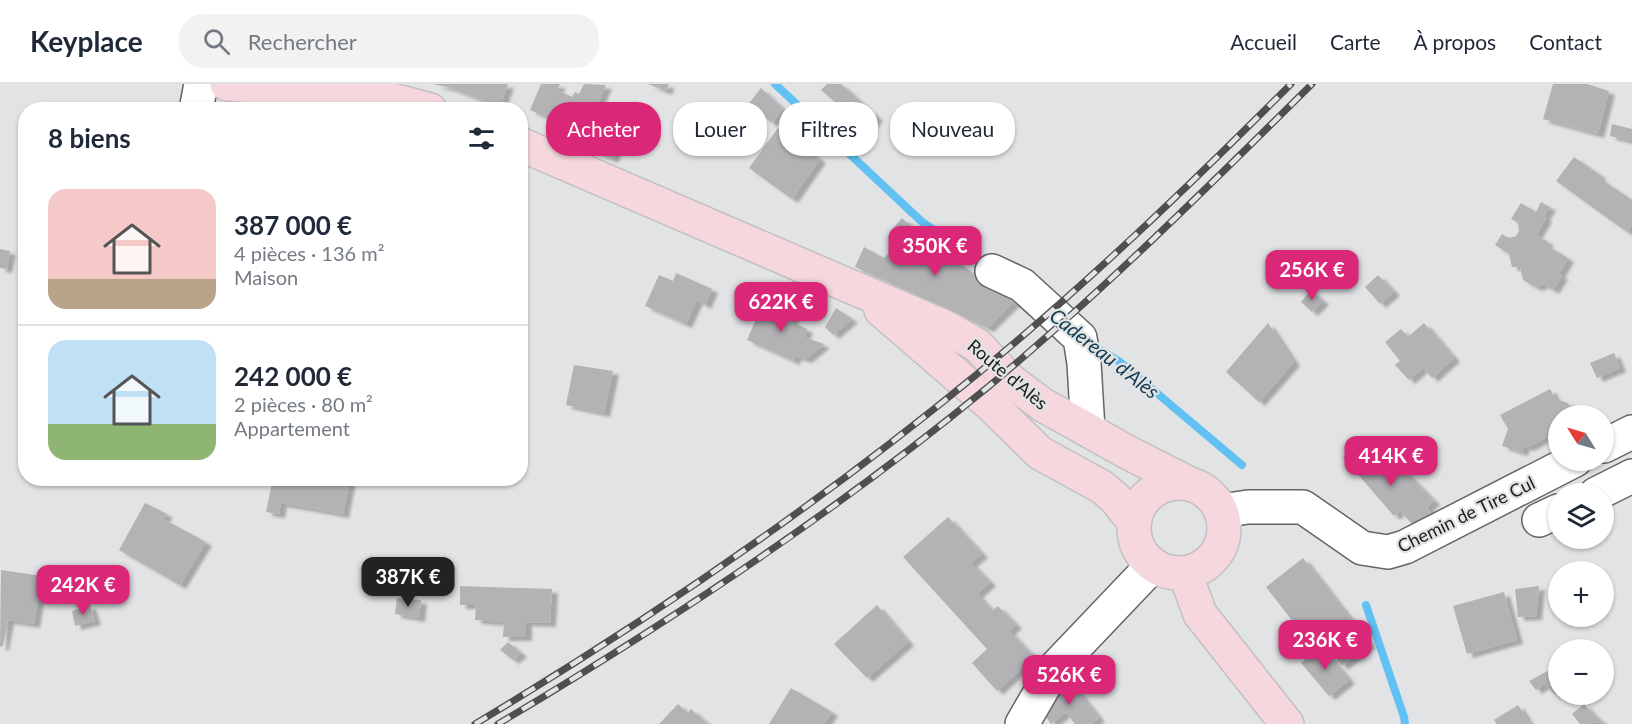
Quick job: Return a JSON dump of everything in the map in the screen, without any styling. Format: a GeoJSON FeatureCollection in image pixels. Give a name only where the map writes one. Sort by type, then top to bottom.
{"type":"FeatureCollection","features":[{"type":"Feature","properties":{"kind":"main road"},"geometry":{"type":"LineString","coordinates":[[227,84],[374,95],[400,102]]}},
{"type":"Feature","properties":{"kind":"main road","name":"Route d'Alès"},"geometry":{"type":"LineString","coordinates":[[528,147],[947,328],[977,345],[1012,382],[1043,405],[1188,483]]}},
{"type":"Feature","properties":{"kind":"main road","name":"Route d'Alès"},"geometry":{"type":"LineString","coordinates":[[857,290],[991,405],[1040,453],[1102,487],[1134,522]]}},
{"type":"Feature","properties":{"kind":"main road"},"geometry":{"type":"LineString","coordinates":[[1173,482],[1188,483],[1202,488],[1221,510],[1224,524],[1223,537],[1218,550],[1198,569],[1185,573],[1163,570],[1144,557],[1137,546],[1134,522],[1138,508],[1146,495],[1158,487],[1173,482]]}},
{"type":"Feature","properties":{"kind":"main road"},"geometry":{"type":"LineString","coordinates":[[1185,573],[1200,614],[1287,724]]}},
{"type":"Feature","properties":{"kind":"street"},"geometry":{"type":"LineString","coordinates":[[198,102],[201,84]]}},
{"type":"Feature","properties":{"kind":"street"},"geometry":{"type":"LineString","coordinates":[[992,271],[1022,285],[1080,338],[1084,363],[1088,430]]}},
{"type":"Feature","properties":{"kind":"street"},"geometry":{"type":"LineString","coordinates":[[1614,441],[1632,432]]}},
{"type":"Feature","properties":{"kind":"street","name":"Chemin de Tire Cul"},"geometry":{"type":"LineString","coordinates":[[1221,510],[1248,507],[1303,507],[1362,548],[1388,552],[1405,547],[1554,471]]}},
{"type":"Feature","properties":{"kind":"street"},"geometry":{"type":"LineString","coordinates":[[1614,485],[1632,476]]}},
{"type":"Feature","properties":{"kind":"street"},"geometry":{"type":"LineString","coordinates":[[1022,724],[1054,669],[1153,565]]}},
{"type":"Feature","properties":{"kind":"building"},"geometry":{"type":"Polygon","coordinates":[[[433,84],[508,84],[502,102],[487,102],[451,88],[433,84]]]}},
{"type":"Feature","properties":{"kind":"building"},"geometry":{"type":"Polygon","coordinates":[[[541,84],[560,84],[557,90],[572,97],[575,92],[579,94],[584,84],[606,85],[599,102],[546,102],[546,117],[530,110],[541,84]]]}},
{"type":"Feature","properties":{"kind":"building"},"geometry":{"type":"Polygon","coordinates":[[[648,84],[669,84],[666,91],[648,84]]]}},
{"type":"Feature","properties":{"kind":"building"},"geometry":{"type":"Polygon","coordinates":[[[827,84],[841,84],[861,102],[835,102],[821,90],[827,84]]]}},
{"type":"Feature","properties":{"kind":"building"},"geometry":{"type":"Polygon","coordinates":[[[1553,84],[1587,84],[1609,91],[1598,134],[1543,119],[1553,84]]]}},
{"type":"Feature","properties":{"kind":"building"},"geometry":{"type":"Polygon","coordinates":[[[761,88],[779,105],[779,114],[771,123],[767,119],[767,102],[750,102],[761,88]]]}},
{"type":"Feature","properties":{"kind":"building"},"geometry":{"type":"Polygon","coordinates":[[[1612,124],[1632,129],[1632,141],[1610,136],[1612,124]]]}},
{"type":"Feature","properties":{"kind":"building"},"geometry":{"type":"Polygon","coordinates":[[[778,128],[779,156],[816,156],[820,159],[792,199],[749,168],[758,156],[767,156],[767,143],[778,128]]]}},
{"type":"Feature","properties":{"kind":"building"},"geometry":{"type":"Polygon","coordinates":[[[1574,157],[1600,175],[1599,178],[1632,200],[1632,225],[1627,232],[1556,181],[1574,157]]]}},
{"type":"Feature","properties":{"kind":"building"},"geometry":{"type":"Polygon","coordinates":[[[1541,202],[1550,207],[1536,235],[1548,242],[1546,245],[1568,258],[1559,274],[1562,276],[1553,290],[1543,284],[1536,287],[1523,280],[1520,267],[1512,267],[1509,254],[1495,245],[1502,234],[1509,238],[1516,236],[1519,231],[1518,223],[1511,219],[1521,203],[1536,212],[1541,202]]]}},
{"type":"Feature","properties":{"kind":"building"},"geometry":{"type":"Polygon","coordinates":[[[902,218],[930,243],[1014,302],[988,328],[855,267],[864,247],[884,258],[901,241],[891,231],[902,218]]]}},
{"type":"Feature","properties":{"kind":"building"},"geometry":{"type":"Polygon","coordinates":[[[0,249],[10,251],[6,269],[0,268],[0,249]]]}},
{"type":"Feature","properties":{"kind":"building"},"geometry":{"type":"Polygon","coordinates":[[[676,273],[712,289],[705,305],[697,300],[686,324],[645,306],[659,275],[673,281],[676,273]]]}},
{"type":"Feature","properties":{"kind":"building"},"geometry":{"type":"Polygon","coordinates":[[[1378,275],[1394,292],[1380,304],[1365,287],[1378,275]]]}},
{"type":"Feature","properties":{"kind":"building"},"geometry":{"type":"Polygon","coordinates":[[[1311,290],[1323,301],[1312,312],[1301,302],[1311,290]]]}},
{"type":"Feature","properties":{"kind":"building"},"geometry":{"type":"Polygon","coordinates":[[[767,293],[778,298],[774,308],[793,317],[791,322],[807,329],[804,337],[824,344],[806,359],[795,356],[794,361],[747,340],[767,293]]]}},
{"type":"Feature","properties":{"kind":"building"},"geometry":{"type":"Polygon","coordinates":[[[836,308],[852,319],[833,335],[825,327],[836,308]]]}},
{"type":"Feature","properties":{"kind":"building"},"geometry":{"type":"Polygon","coordinates":[[[1268,323],[1294,362],[1259,402],[1226,372],[1268,323]]]}},
{"type":"Feature","properties":{"kind":"building"},"geometry":{"type":"Polygon","coordinates":[[[1424,323],[1454,358],[1432,378],[1423,368],[1409,380],[1395,365],[1400,361],[1385,342],[1401,329],[1408,337],[1424,323]]]}},
{"type":"Feature","properties":{"kind":"building"},"geometry":{"type":"Polygon","coordinates":[[[1614,353],[1620,368],[1597,378],[1590,363],[1614,353]]]}},
{"type":"Feature","properties":{"kind":"building"},"geometry":{"type":"Polygon","coordinates":[[[574,365],[613,371],[604,413],[566,405],[574,365]]]}},
{"type":"Feature","properties":{"kind":"building"},"geometry":{"type":"Polygon","coordinates":[[[1550,389],[1557,402],[1559,400],[1569,405],[1548,405],[1548,436],[1528,447],[1524,446],[1522,452],[1502,446],[1508,429],[1500,415],[1550,389]]]}},
{"type":"Feature","properties":{"kind":"building"},"geometry":{"type":"Polygon","coordinates":[[[1360,443],[1392,480],[1404,470],[1434,501],[1427,508],[1431,513],[1414,526],[1400,511],[1394,516],[1343,457],[1360,443]]]}},
{"type":"Feature","properties":{"kind":"building"},"geometry":{"type":"Polygon","coordinates":[[[271,486],[349,486],[343,514],[281,503],[279,514],[266,512],[271,486]]]}},
{"type":"Feature","properties":{"kind":"building"},"geometry":{"type":"Polygon","coordinates":[[[145,503],[167,514],[163,519],[206,542],[180,585],[119,550],[145,503]]]}},
{"type":"Feature","properties":{"kind":"building"},"geometry":{"type":"Polygon","coordinates":[[[948,517],[982,554],[971,563],[990,582],[977,594],[992,611],[998,606],[1016,625],[1009,631],[1034,657],[997,691],[972,663],[987,649],[903,557],[948,517]]]}},
{"type":"Feature","properties":{"kind":"building"},"geometry":{"type":"Polygon","coordinates":[[[1303,558],[1370,644],[1342,666],[1314,630],[1305,637],[1266,587],[1303,558]]]}},
{"type":"Feature","properties":{"kind":"building"},"geometry":{"type":"Polygon","coordinates":[[[1,570],[42,576],[34,624],[8,620],[3,646],[0,647],[1,570]]]}},
{"type":"Feature","properties":{"kind":"building"},"geometry":{"type":"Polygon","coordinates":[[[460,586],[552,589],[550,623],[526,622],[526,637],[503,637],[504,622],[475,620],[476,605],[460,605],[460,586]]]}},
{"type":"Feature","properties":{"kind":"building"},"geometry":{"type":"Polygon","coordinates":[[[1539,586],[1536,616],[1518,617],[1515,589],[1539,586]]]}},
{"type":"Feature","properties":{"kind":"building"},"geometry":{"type":"Polygon","coordinates":[[[1504,592],[1517,640],[1467,654],[1453,606],[1504,592]]]}},
{"type":"Feature","properties":{"kind":"building"},"geometry":{"type":"Polygon","coordinates":[[[397,598],[421,600],[419,618],[395,614],[397,598]]]}},
{"type":"Feature","properties":{"kind":"building"},"geometry":{"type":"Polygon","coordinates":[[[90,605],[95,621],[75,626],[72,611],[90,605]]]}},
{"type":"Feature","properties":{"kind":"building"},"geometry":{"type":"Polygon","coordinates":[[[877,605],[908,642],[867,678],[834,644],[877,605]]]}},
{"type":"Feature","properties":{"kind":"building"},"geometry":{"type":"Polygon","coordinates":[[[508,642],[521,653],[513,660],[500,650],[508,642]]]}},
{"type":"Feature","properties":{"kind":"building"},"geometry":{"type":"Polygon","coordinates":[[[1321,646],[1349,680],[1329,696],[1301,663],[1321,646]]]}},
{"type":"Feature","properties":{"kind":"building"},"geometry":{"type":"Polygon","coordinates":[[[1548,671],[1548,687],[1545,684],[1536,690],[1529,681],[1548,671]]]}},
{"type":"Feature","properties":{"kind":"building"},"geometry":{"type":"Polygon","coordinates":[[[1064,679],[1070,686],[1072,684],[1099,718],[1091,724],[1075,724],[1066,712],[1051,724],[1041,710],[1064,679]]]}},
{"type":"Feature","properties":{"kind":"building"},"geometry":{"type":"Polygon","coordinates":[[[791,688],[832,712],[824,724],[769,724],[791,688]]]}},
{"type":"Feature","properties":{"kind":"building"},"geometry":{"type":"Polygon","coordinates":[[[678,704],[688,713],[691,709],[708,724],[659,724],[678,704]]]}},
{"type":"Feature","properties":{"kind":"building"},"geometry":{"type":"Polygon","coordinates":[[[1518,705],[1530,724],[1497,724],[1494,720],[1518,705]]]}},
{"type":"Feature","properties":{"kind":"building"},"geometry":{"type":"Polygon","coordinates":[[[1585,705],[1603,722],[1580,724],[1572,714],[1585,705]]]}},
{"type":"Feature","properties":{"kind":"waterway","name":"Cadereau d'Alès"},"geometry":{"type":"LineString","coordinates":[[775,84],[921,221],[987,267]]}},
{"type":"Feature","properties":{"kind":"waterway","name":"Cadereau d'Alès"},"geometry":{"type":"LineString","coordinates":[[1090,344],[1120,362],[1242,465]]}},
{"type":"Feature","properties":{"kind":"waterway","name":"Cadereau d'Alès"},"geometry":{"type":"LineString","coordinates":[[1366,605],[1405,724]]}},
{"type":"Feature","properties":{"kind":"railway"},"geometry":{"type":"LineString","coordinates":[[475,724],[669,602],[794,515],[917,423],[1017,341],[1098,270],[1291,84]]}},
{"type":"Feature","properties":{"kind":"railway"},"geometry":{"type":"LineString","coordinates":[[498,724],[562,686],[749,565],[871,479],[930,434],[1030,351],[1113,277],[1312,84]]}}]}
